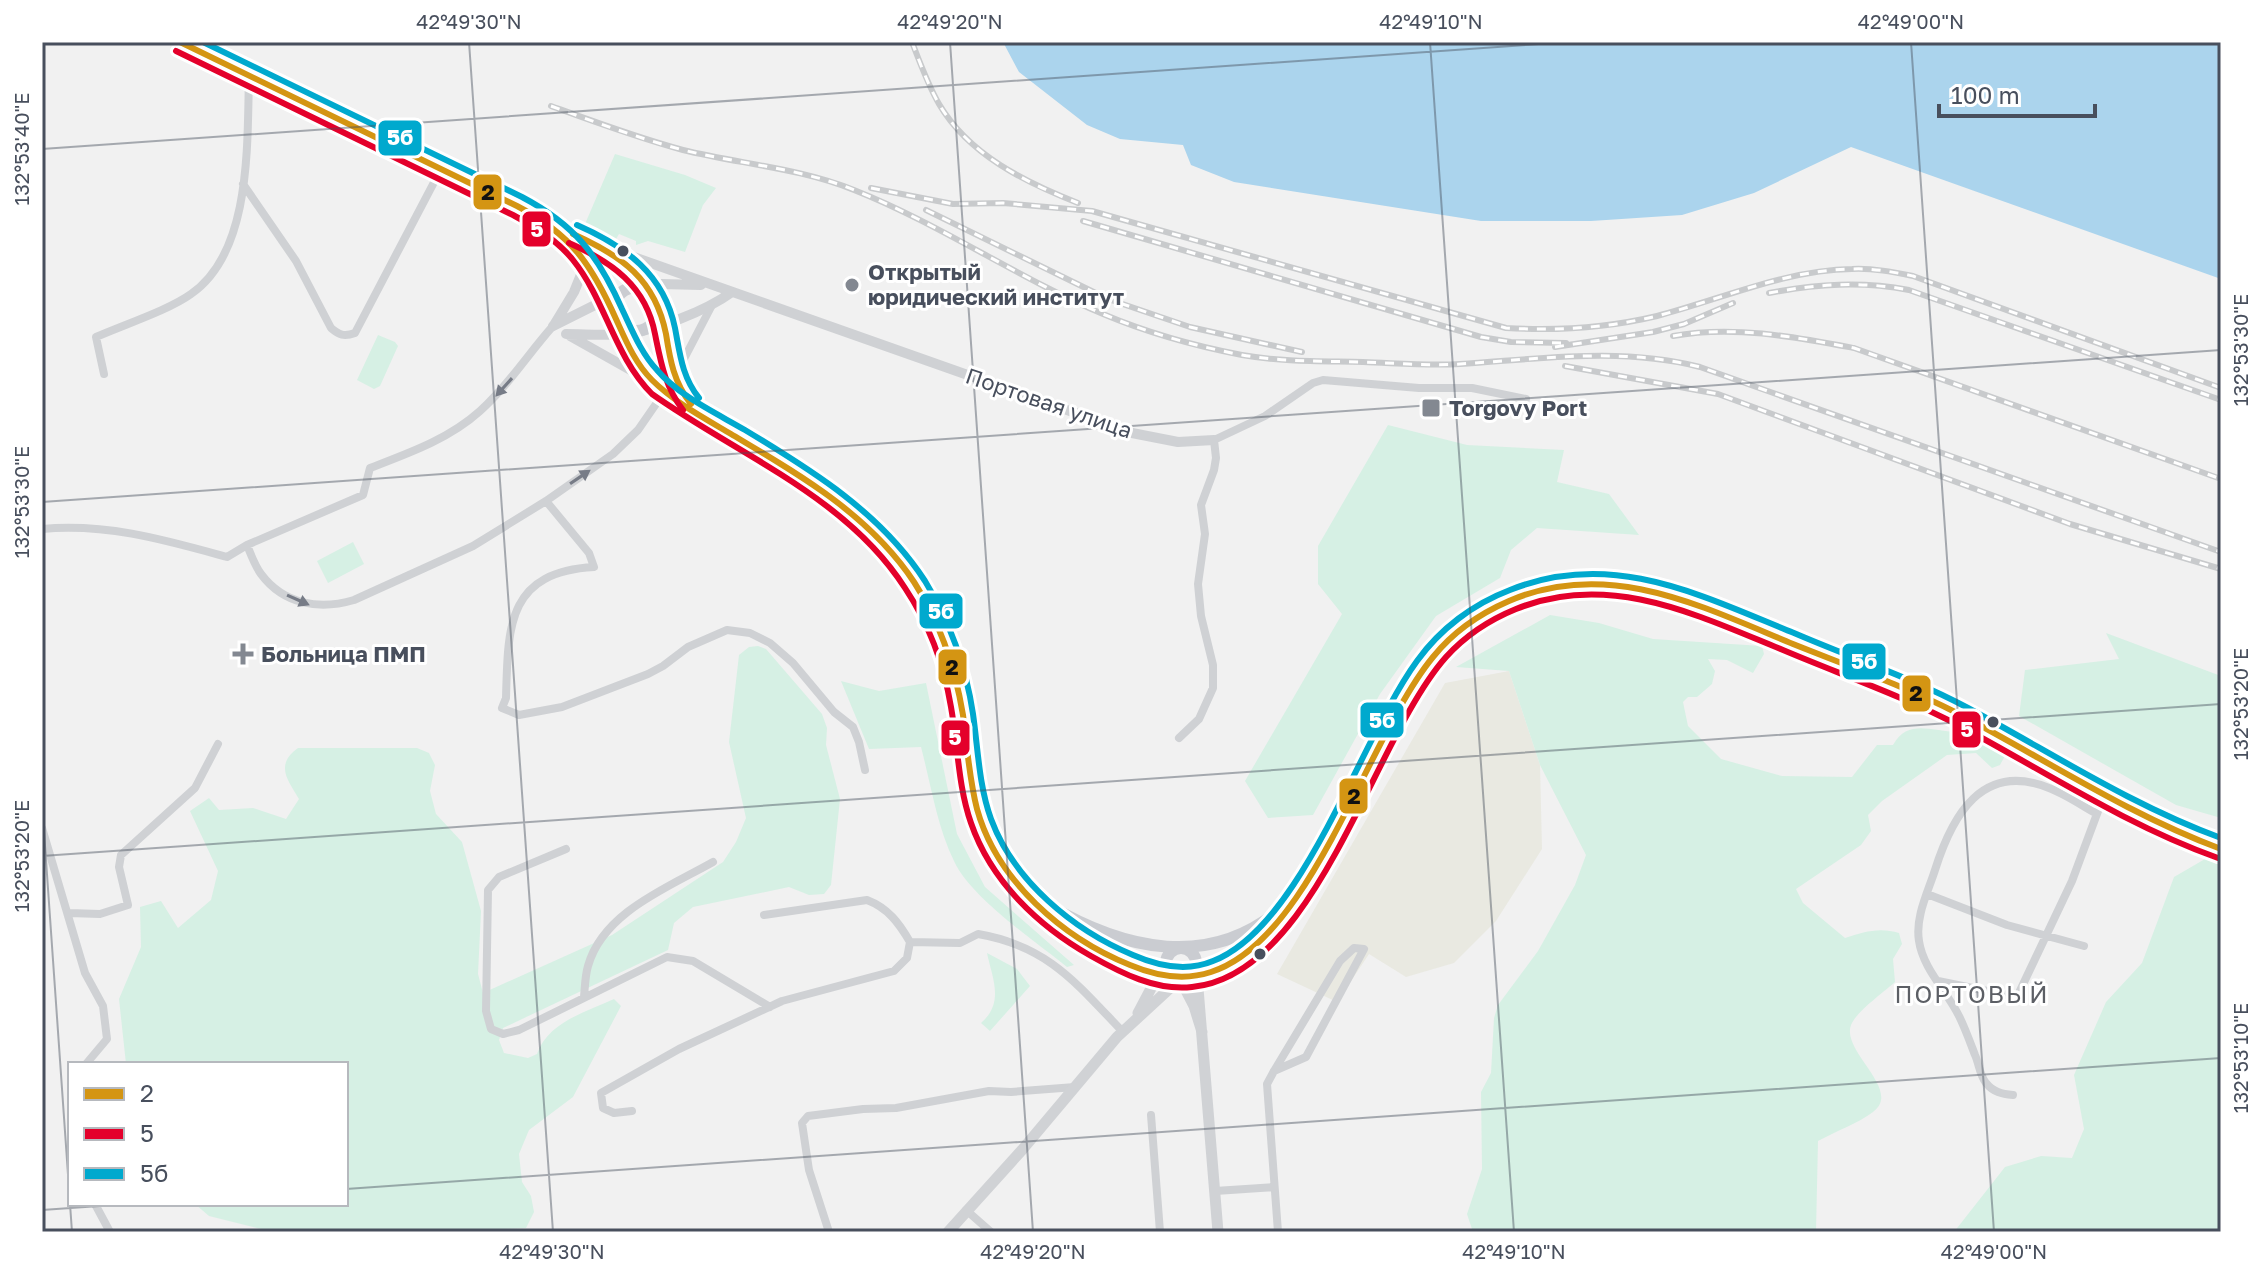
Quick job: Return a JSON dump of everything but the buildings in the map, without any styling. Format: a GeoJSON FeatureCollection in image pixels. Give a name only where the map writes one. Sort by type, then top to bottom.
{"type":"FeatureCollection","features":[{"type":"Feature","properties":{"kind":"main road"},"geometry":{"type":"LineString","coordinates":[[180,42],[549,225],[590,241],[628,265],[649,286],[657,303],[674,378],[681,392],[708,418]]}},
{"type":"Feature","properties":{"kind":"main road"},"geometry":{"type":"LineString","coordinates":[[549,225],[587,260],[641,365],[660,387],[838,501],[877,536],[908,575],[936,621],[952,664],[977,803],[987,838],[1017,883],[1063,926],[1090,944],[1129,965],[1180,979]]}},
{"type":"Feature","properties":{"kind":"main road"},"geometry":{"type":"LineString","coordinates":[[630,288],[644,289],[657,303],[654,323],[642,330],[623,327],[615,316],[619,296],[630,288]]}},
{"type":"Feature","properties":{"kind":"main road"},"geometry":{"type":"LineString","coordinates":[[948,1232],[1133,1020],[1180,979],[1196,970],[1227,967],[1252,952],[1309,879],[1404,699],[1426,664],[1468,624],[1515,598],[1561,586],[1598,583],[1634,586],[1691,602],[1932,701],[2159,825],[2221,849]]}},
{"type":"Feature","properties":{"kind":"main road"},"geometry":{"type":"LineString","coordinates":[[1017,883],[1053,908],[1093,927],[1142,943],[1180,948],[1215,945],[1252,930],[1284,906],[1309,879]]}},
{"type":"Feature","properties":{"kind":"main road"},"geometry":{"type":"LineString","coordinates":[[1133,1020],[1169,954],[1180,948],[1191,952],[1196,970],[1202,1032],[1218,1232]]}},
{"type":"Feature","properties":{"kind":"main road"},"geometry":{"type":"LineString","coordinates":[[1166,960],[1168,973],[1180,979],[1194,1006],[1202,1032]]}},
{"type":"Feature","properties":{"kind":"street"},"geometry":{"type":"LineString","coordinates":[[104,374],[96,337],[192,294],[208,279],[232,241],[240,214],[249,76]]}},
{"type":"Feature","properties":{"kind":"street"},"geometry":{"type":"LineString","coordinates":[[243,184],[296,261],[331,328],[339,335],[347,336],[355,333],[441,169]]}},
{"type":"Feature","properties":{"kind":"street","name":"Портовая улица"},"geometry":{"type":"LineString","coordinates":[[590,241],[1132,433],[1178,442],[1214,440]]}},
{"type":"Feature","properties":{"kind":"street"},"geometry":{"type":"LineString","coordinates":[[42,529],[76,526],[107,528],[151,536],[227,557],[247,545],[363,495],[370,468],[424,447],[458,428],[508,383],[553,326],[574,292],[587,260]]}},
{"type":"Feature","properties":{"kind":"street"},"geometry":{"type":"LineString","coordinates":[[553,326],[630,288],[711,285]]}},
{"type":"Feature","properties":{"kind":"street"},"geometry":{"type":"LineString","coordinates":[[566,334],[624,334],[642,330],[711,307],[732,292]]}},
{"type":"Feature","properties":{"kind":"street"},"geometry":{"type":"LineString","coordinates":[[247,545],[262,575],[294,600],[306,605],[337,606],[451,558],[546,501],[626,444],[660,387],[674,378],[711,307]]}},
{"type":"Feature","properties":{"kind":"street"},"geometry":{"type":"LineString","coordinates":[[553,326],[660,387]]}},
{"type":"Feature","properties":{"kind":"street"},"geometry":{"type":"LineString","coordinates":[[1179,738],[1199,719],[1213,688],[1213,665],[1201,616],[1198,584],[1205,534],[1201,505],[1214,470],[1214,440],[1265,416],[1313,383],[1323,380],[1419,388],[1472,388],[1526,399]]}},
{"type":"Feature","properties":{"kind":"street"},"geometry":{"type":"LineString","coordinates":[[546,501],[589,553],[594,567],[556,573],[531,586],[518,603],[507,669],[506,698],[502,708],[519,715],[576,703],[648,674],[688,647],[727,630],[750,633],[770,643],[793,663],[834,712],[853,727],[865,770]]}},
{"type":"Feature","properties":{"kind":"street"},"geometry":{"type":"LineString","coordinates":[[69,913],[100,914],[128,905],[119,867],[121,855],[195,788],[218,744]]}},
{"type":"Feature","properties":{"kind":"street"},"geometry":{"type":"LineString","coordinates":[[2013,1095],[1992,1090],[1984,1080],[1958,1015],[1919,944],[1920,916],[1943,846],[1958,815],[1971,799],[1998,782],[2009,780],[2050,788],[2097,814]]}},
{"type":"Feature","properties":{"kind":"street"},"geometry":{"type":"LineString","coordinates":[[1938,981],[2017,997],[2048,936],[2104,795]]}},
{"type":"Feature","properties":{"kind":"street"},"geometry":{"type":"LineString","coordinates":[[42,828],[85,973],[103,1006],[106,1021],[107,1039],[88,1062]]}},
{"type":"Feature","properties":{"kind":"street"},"geometry":{"type":"LineString","coordinates":[[566,849],[499,877],[488,890],[486,1011],[491,1029],[503,1034],[519,1030],[667,957],[693,961],[770,1007]]}},
{"type":"Feature","properties":{"kind":"street"},"geometry":{"type":"LineString","coordinates":[[584,997],[588,965],[607,931],[640,904],[713,862]]}},
{"type":"Feature","properties":{"kind":"street"},"geometry":{"type":"LineString","coordinates":[[1927,894],[2007,925],[2084,946]]}},
{"type":"Feature","properties":{"kind":"street"},"geometry":{"type":"LineString","coordinates":[[632,1111],[614,1113],[603,1108],[601,1093],[679,1049],[782,1001],[894,971],[907,958],[910,942],[900,924],[880,905],[867,900],[764,915]]}},
{"type":"Feature","properties":{"kind":"street"},"geometry":{"type":"LineString","coordinates":[[910,942],[960,943],[978,934],[1017,944],[1046,958],[1066,973],[1122,1031]]}},
{"type":"Feature","properties":{"kind":"street"},"geometry":{"type":"LineString","coordinates":[[1274,1071],[1306,1057],[1364,949],[1354,948],[1340,961],[1274,1071],[1267,1084],[1278,1232]]}},
{"type":"Feature","properties":{"kind":"street"},"geometry":{"type":"LineString","coordinates":[[829,1232],[809,1170],[802,1123],[808,1116],[896,1108],[989,1091],[1075,1087]]}},
{"type":"Feature","properties":{"kind":"street"},"geometry":{"type":"LineString","coordinates":[[1151,1115],[1160,1232]]}},
{"type":"Feature","properties":{"kind":"street"},"geometry":{"type":"LineString","coordinates":[[1215,1191],[1274,1187]]}},
{"type":"Feature","properties":{"kind":"street"},"geometry":{"type":"LineString","coordinates":[[96,1206],[110,1232]]}},
{"type":"Feature","properties":{"kind":"street"},"geometry":{"type":"LineString","coordinates":[[966,1210],[991,1232]]}},
{"type":"Feature","properties":{"kind":"shaded area"},"geometry":{"type":"Polygon","coordinates":[[[1509,671],[1540,765],[1542,849],[1496,921],[1454,963],[1406,977],[1369,954],[1337,1002],[1277,974],[1445,683],[1509,671]]]}},
{"type":"Feature","properties":{"kind":"green space"},"geometry":{"type":"Polygon","coordinates":[[[615,154],[685,175],[716,188],[703,205],[685,252],[648,241],[636,245],[636,241],[619,234],[616,239],[585,224],[615,154]]]}},
{"type":"Feature","properties":{"kind":"green space"},"geometry":{"type":"Polygon","coordinates":[[[378,335],[398,346],[380,386],[374,389],[357,380],[378,335]]]}},
{"type":"Feature","properties":{"kind":"green space"},"geometry":{"type":"Polygon","coordinates":[[[1388,425],[1467,445],[1564,450],[1557,482],[1609,494],[1639,535],[1537,528],[1511,550],[1500,578],[1436,616],[1380,694],[1313,815],[1268,818],[1245,781],[1342,614],[1318,584],[1318,546],[1388,425]]]}},
{"type":"Feature","properties":{"kind":"green space"},"geometry":{"type":"Polygon","coordinates":[[[353,542],[364,564],[328,583],[317,561],[353,542]]]}},
{"type":"Feature","properties":{"kind":"green space"},"geometry":{"type":"Polygon","coordinates":[[[1550,615],[1599,623],[1653,639],[1762,646],[1764,654],[1753,673],[1727,660],[1708,659],[1715,671],[1712,684],[1697,697],[1688,697],[1683,702],[1688,726],[1721,759],[1782,776],[1852,777],[1877,745],[1893,745],[1905,732],[1919,728],[1954,732],[1956,742],[1987,743],[2006,754],[2000,765],[1992,768],[1976,753],[1947,755],[1882,801],[1868,815],[1871,831],[1861,845],[1796,889],[1803,903],[1845,938],[1885,930],[1899,933],[1902,944],[1893,959],[1895,982],[1864,1008],[1851,1025],[1850,1036],[1854,1047],[1877,1082],[1881,1093],[1880,1103],[1867,1116],[1818,1141],[1816,1232],[1473,1232],[1467,1214],[1482,1169],[1481,1092],[1491,1073],[1494,1018],[1498,1005],[1538,951],[1575,885],[1586,855],[1540,765],[1509,671],[1456,667],[1550,615]]]}},
{"type":"Feature","properties":{"kind":"green space"},"geometry":{"type":"Polygon","coordinates":[[[2106,633],[2221,676],[2221,818],[2176,805],[2019,716],[2025,670],[2119,659],[2106,633]]]}},
{"type":"Feature","properties":{"kind":"green space"},"geometry":{"type":"Polygon","coordinates":[[[749,647],[766,649],[822,714],[827,728],[826,745],[840,799],[831,885],[824,894],[809,895],[789,887],[693,907],[674,923],[668,950],[503,1028],[499,1040],[504,1053],[528,1058],[537,1054],[550,1034],[569,1019],[614,999],[621,1006],[573,1097],[529,1130],[519,1154],[522,1182],[531,1196],[534,1212],[526,1228],[445,1232],[273,1232],[209,1216],[197,1206],[348,1206],[348,1062],[126,1062],[119,999],[141,947],[140,907],[161,901],[178,928],[211,900],[218,871],[190,811],[209,798],[219,810],[253,808],[286,819],[299,799],[287,779],[285,766],[298,748],[417,748],[429,753],[435,765],[430,791],[436,814],[462,842],[481,911],[478,974],[483,993],[612,935],[723,862],[746,818],[729,742],[739,655],[749,647]]]}},
{"type":"Feature","properties":{"kind":"green space"},"geometry":{"type":"Polygon","coordinates":[[[841,681],[879,691],[926,683],[957,834],[985,887],[1074,965],[1067,967],[974,890],[954,861],[943,834],[921,747],[869,749],[841,681]]]}},
{"type":"Feature","properties":{"kind":"green space"},"geometry":{"type":"Polygon","coordinates":[[[2205,859],[2221,866],[2221,1232],[1954,1232],[2005,1167],[2041,1156],[2072,1158],[2084,1129],[2074,1075],[2106,1002],[2142,963],[2174,877],[2205,859]]]}},
{"type":"Feature","properties":{"kind":"green space"},"geometry":{"type":"Polygon","coordinates":[[[987,953],[1017,969],[1030,986],[990,1031],[981,1023],[993,1007],[995,998],[987,953]]]}},
{"type":"Feature","properties":{"kind":"water"},"geometry":{"type":"Polygon","coordinates":[[[1003,42],[2221,42],[2221,279],[1851,147],[1754,193],[1682,215],[1591,221],[1481,221],[1234,182],[1191,165],[1183,145],[1120,139],[1087,125],[1019,72],[1003,42]]]}},
{"type":"Feature","properties":{"kind":"railway"},"geometry":{"type":"LineString","coordinates":[[912,42],[939,104],[966,138],[1000,165],[1078,203]]}},
{"type":"Feature","properties":{"kind":"railway"},"geometry":{"type":"LineString","coordinates":[[551,106],[683,150],[791,171],[854,190],[917,219],[1071,300],[1137,327],[1189,343],[1242,355],[1302,361],[1448,365],[1611,356],[1641,357],[1700,367],[2221,552]]}},
{"type":"Feature","properties":{"kind":"railway"},"geometry":{"type":"LineString","coordinates":[[871,188],[953,204],[1003,203],[1092,211],[1506,328],[1601,326],[1657,316],[1802,274],[1852,269],[1883,271],[1913,276],[2221,388]]}},
{"type":"Feature","properties":{"kind":"railway"},"geometry":{"type":"LineString","coordinates":[[926,210],[1108,299],[1190,327],[1302,352]]}},
{"type":"Feature","properties":{"kind":"railway"},"geometry":{"type":"LineString","coordinates":[[1083,221],[1481,337],[1511,342],[1566,343]]}},
{"type":"Feature","properties":{"kind":"railway"},"geometry":{"type":"LineString","coordinates":[[1769,293],[1839,285],[1874,285],[1909,290],[2221,400]]}},
{"type":"Feature","properties":{"kind":"railway"},"geometry":{"type":"LineString","coordinates":[[1555,347],[1653,332],[1684,324],[1733,303]]}},
{"type":"Feature","properties":{"kind":"railway"},"geometry":{"type":"LineString","coordinates":[[1673,336],[1741,332],[1787,336],[1854,348],[2221,479]]}},
{"type":"Feature","properties":{"kind":"railway"},"geometry":{"type":"LineString","coordinates":[[1565,366],[1718,394],[2070,524],[2221,569]]}},
{"type":"Feature","properties":{"kind":"transit line","name":"2"},"geometry":{"type":"LineString","coordinates":[[180,42],[517,206],[552,228],[578,253],[598,282],[631,351],[652,380],[690,409],[806,480],[876,536],[914,582],[932,613],[945,646],[960,697],[977,809],[1000,860],[1017,883],[1057,923],[1130,965],[1180,977],[1201,975],[1247,953],[1279,921],[1308,879],[1409,692],[1441,648],[1467,624],[1509,601],[1546,589],[1582,584],[1654,592],[1689,602],[1896,685],[1957,713],[2152,819],[2221,849]]}},
{"type":"Feature","properties":{"kind":"transit line","name":"5б"},"geometry":{"type":"LineString","coordinates":[[203,42],[522,197],[557,219],[594,257],[642,349],[666,379],[698,403],[820,478],[888,534],[925,581],[956,645],[970,696],[984,794],[1001,842],[1014,863],[1048,901],[1089,932],[1143,959],[1162,965],[1193,966],[1213,961],[1245,941],[1275,910],[1302,871],[1396,695],[1436,638],[1458,619],[1496,596],[1548,579],[1584,574],[1620,576],[1690,592],[1904,678],[1968,708],[2155,810],[2221,838]]}},
{"type":"Feature","properties":{"kind":"transit line","name":"5"},"geometry":{"type":"LineString","coordinates":[[176,51],[513,215],[545,234],[567,253],[584,276],[628,363],[652,394],[789,479],[853,527],[881,556],[905,588],[934,645],[948,691],[967,809],[991,864],[1019,900],[1053,931],[1114,969],[1139,979],[1165,986],[1192,987],[1236,973],[1274,942],[1308,899],[1338,849],[1419,695],[1453,649],[1469,635],[1506,613],[1551,598],[1585,594],[1619,596],[1685,612],[1895,695],[1960,726],[2119,814],[2218,858]]}},
{"type":"Feature","properties":{"kind":"transit line","name":"5б"},"geometry":{"type":"LineString","coordinates":[[577,225],[611,242],[652,277],[670,309],[685,373],[699,398]]}},
{"type":"Feature","properties":{"kind":"transit line","name":"2"},"geometry":{"type":"LineString","coordinates":[[573,234],[607,251],[645,284],[661,315],[677,379],[691,404]]}},
{"type":"Feature","properties":{"kind":"transit line","name":"5"},"geometry":{"type":"LineString","coordinates":[[569,243],[613,267],[644,302],[668,383],[683,410]]}},
{"type":"Feature","properties":{"kind":"place","name":"Открытый юридический институт"},"geometry":{"type":"Point","coordinates":[852,285]}},
{"type":"Feature","properties":{"kind":"place","name":"Torgovy Port"},"geometry":{"type":"Point","coordinates":[1431,408]}},
{"type":"Feature","properties":{"kind":"place","name":"Больница ПМП"},"geometry":{"type":"Point","coordinates":[243,654]}},
{"type":"Feature","properties":{"kind":"district","name":"ПОРТОВЫЙ"},"geometry":{"type":"Point","coordinates":[1972,995]}}]}
